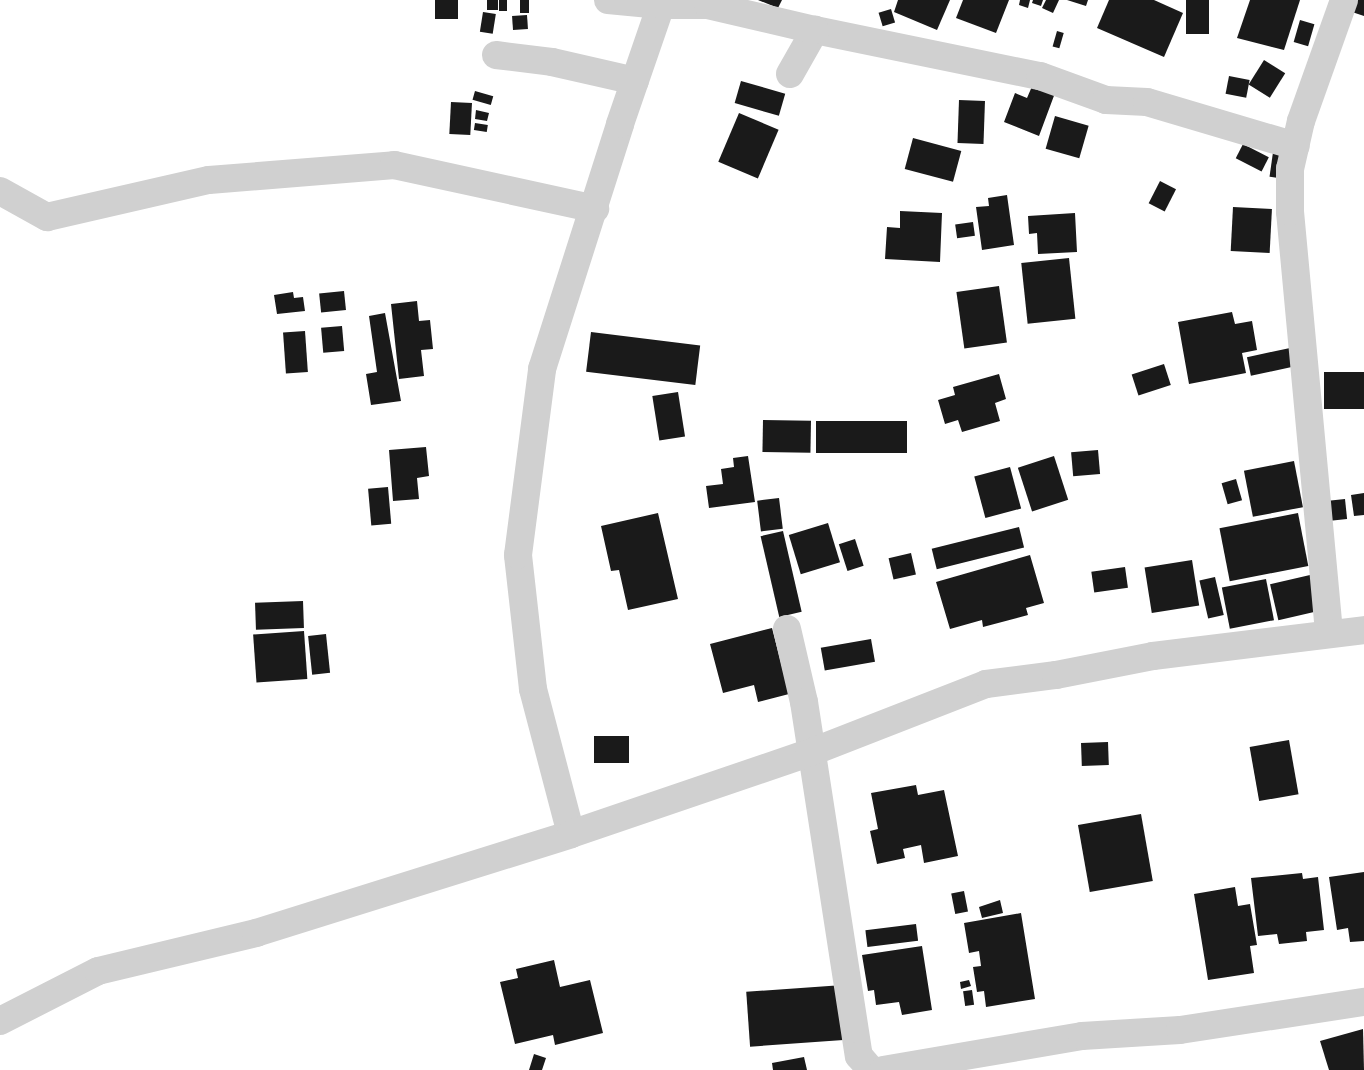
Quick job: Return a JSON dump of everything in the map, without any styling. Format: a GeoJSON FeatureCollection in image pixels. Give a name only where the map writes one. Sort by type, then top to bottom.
{"type":"FeatureCollection","features":[{"type":"Feature","properties":{"kind":"street"},"geometry":{"type":"LineString","coordinates":[[608,0],[708,5],[815,30],[1040,76],[1106,100],[1147,102],[1296,146]]}},
{"type":"Feature","properties":{"kind":"street"},"geometry":{"type":"LineString","coordinates":[[1329,632],[1290,212],[1290,169],[1300,121],[1344,0]]}},
{"type":"Feature","properties":{"kind":"street"},"geometry":{"type":"LineString","coordinates":[[571,834],[533,689],[518,555],[542,369],[662,3]]}},
{"type":"Feature","properties":{"kind":"street"},"geometry":{"type":"LineString","coordinates":[[790,74],[815,30]]}},
{"type":"Feature","properties":{"kind":"street"},"geometry":{"type":"LineString","coordinates":[[496,55],[552,62],[635,81]]}},
{"type":"Feature","properties":{"kind":"street"},"geometry":{"type":"LineString","coordinates":[[0,192],[47,218],[208,180],[394,165],[595,208]]}},
{"type":"Feature","properties":{"kind":"street"},"geometry":{"type":"LineString","coordinates":[[788,629],[804,702],[809,753],[859,1056],[871,1070]]}},
{"type":"Feature","properties":{"kind":"street"},"geometry":{"type":"LineString","coordinates":[[0,1021],[98,971],[256,932],[571,834],[809,753],[986,684],[1056,675],[1153,656],[1329,632],[1364,630]]}},
{"type":"Feature","properties":{"kind":"street"},"geometry":{"type":"LineString","coordinates":[[883,1070],[1082,1036],[1180,1030],[1364,1002]]}},
{"type":"Feature","properties":{"kind":"building"},"geometry":{"type":"Polygon","coordinates":[[[435,0],[458,0],[458,19],[435,19],[435,0]]]}},
{"type":"Feature","properties":{"kind":"building"},"geometry":{"type":"Polygon","coordinates":[[[487,0],[498,0],[498,10],[487,10],[487,0]]]}},
{"type":"Feature","properties":{"kind":"building"},"geometry":{"type":"Polygon","coordinates":[[[499,0],[507,0],[507,11],[499,11],[499,0]]]}},
{"type":"Feature","properties":{"kind":"building"},"geometry":{"type":"Polygon","coordinates":[[[520,0],[529,0],[529,13],[520,13],[520,0]]]}},
{"type":"Feature","properties":{"kind":"building"},"geometry":{"type":"Polygon","coordinates":[[[758,0],[782,0],[778,8],[758,0]]]}},
{"type":"Feature","properties":{"kind":"building"},"geometry":{"type":"Polygon","coordinates":[[[898,0],[950,0],[937,30],[894,12],[898,0]]]}},
{"type":"Feature","properties":{"kind":"building"},"geometry":{"type":"Polygon","coordinates":[[[963,0],[1009,0],[996,33],[956,18],[963,0]]]}},
{"type":"Feature","properties":{"kind":"building"},"geometry":{"type":"Polygon","coordinates":[[[1020,0],[1030,0],[1028,8],[1019,5],[1020,0]]]}},
{"type":"Feature","properties":{"kind":"building"},"geometry":{"type":"Polygon","coordinates":[[[1033,0],[1043,0],[1041,6],[1032,3],[1033,0]]]}},
{"type":"Feature","properties":{"kind":"building"},"geometry":{"type":"Polygon","coordinates":[[[1046,0],[1059,0],[1053,13],[1042,8],[1046,0]]]}},
{"type":"Feature","properties":{"kind":"building"},"geometry":{"type":"Polygon","coordinates":[[[1067,0],[1088,0],[1086,6],[1067,0]]]}},
{"type":"Feature","properties":{"kind":"building"},"geometry":{"type":"Polygon","coordinates":[[[1109,0],[1154,0],[1183,13],[1164,57],[1097,28],[1109,0]]]}},
{"type":"Feature","properties":{"kind":"building"},"geometry":{"type":"Polygon","coordinates":[[[1186,0],[1209,0],[1209,34],[1186,34],[1186,0]]]}},
{"type":"Feature","properties":{"kind":"building"},"geometry":{"type":"Polygon","coordinates":[[[1250,0],[1300,0],[1284,50],[1237,38],[1250,0]]]}},
{"type":"Feature","properties":{"kind":"building"},"geometry":{"type":"Polygon","coordinates":[[[1356,0],[1364,0],[1364,16],[1352,12],[1356,0]]]}},
{"type":"Feature","properties":{"kind":"building"},"geometry":{"type":"Polygon","coordinates":[[[891,9],[895,22],[883,26],[879,13],[891,9]]]}},
{"type":"Feature","properties":{"kind":"building"},"geometry":{"type":"Polygon","coordinates":[[[483,12],[496,14],[493,34],[480,32],[483,12]]]}},
{"type":"Feature","properties":{"kind":"building"},"geometry":{"type":"Polygon","coordinates":[[[527,15],[528,29],[513,30],[512,16],[527,15]]]}},
{"type":"Feature","properties":{"kind":"building"},"geometry":{"type":"Polygon","coordinates":[[[1300,20],[1314,24],[1308,46],[1294,42],[1300,20]]]}},
{"type":"Feature","properties":{"kind":"building"},"geometry":{"type":"Polygon","coordinates":[[[1057,31],[1064,33],[1059,48],[1053,46],[1057,31]]]}},
{"type":"Feature","properties":{"kind":"building"},"geometry":{"type":"Polygon","coordinates":[[[1264,60],[1285,73],[1270,98],[1249,85],[1264,60]]]}},
{"type":"Feature","properties":{"kind":"building"},"geometry":{"type":"Polygon","coordinates":[[[1229,76],[1250,80],[1246,98],[1226,94],[1229,76]]]}},
{"type":"Feature","properties":{"kind":"building"},"geometry":{"type":"Polygon","coordinates":[[[741,81],[785,94],[779,116],[735,103],[741,81]]]}},
{"type":"Feature","properties":{"kind":"building"},"geometry":{"type":"Polygon","coordinates":[[[1033,84],[1055,93],[1039,136],[1004,122],[1015,93],[1027,98],[1033,84]]]}},
{"type":"Feature","properties":{"kind":"building"},"geometry":{"type":"Polygon","coordinates":[[[475,91],[493,96],[491,105],[473,100],[475,91]]]}},
{"type":"Feature","properties":{"kind":"building"},"geometry":{"type":"Polygon","coordinates":[[[959,100],[985,101],[983,144],[957,143],[959,100]]]}},
{"type":"Feature","properties":{"kind":"building"},"geometry":{"type":"Polygon","coordinates":[[[451,102],[472,103],[470,135],[449,134],[451,102]]]}},
{"type":"Feature","properties":{"kind":"building"},"geometry":{"type":"Polygon","coordinates":[[[476,110],[489,113],[487,121],[475,119],[476,110]]]}},
{"type":"Feature","properties":{"kind":"building"},"geometry":{"type":"Polygon","coordinates":[[[739,113],[779,130],[758,179],[718,162],[739,113]]]}},
{"type":"Feature","properties":{"kind":"building"},"geometry":{"type":"Polygon","coordinates":[[[1055,116],[1089,126],[1079,158],[1046,149],[1055,116]]]}},
{"type":"Feature","properties":{"kind":"building"},"geometry":{"type":"Polygon","coordinates":[[[475,123],[488,125],[487,132],[474,130],[475,123]]]}},
{"type":"Feature","properties":{"kind":"building"},"geometry":{"type":"Polygon","coordinates":[[[913,138],[961,151],[953,182],[905,169],[913,138]]]}},
{"type":"Feature","properties":{"kind":"building"},"geometry":{"type":"Polygon","coordinates":[[[1243,144],[1269,157],[1262,171],[1236,158],[1243,144]]]}},
{"type":"Feature","properties":{"kind":"building"},"geometry":{"type":"Polygon","coordinates":[[[1274,145],[1288,147],[1283,179],[1270,177],[1274,145]]]}},
{"type":"Feature","properties":{"kind":"building"},"geometry":{"type":"Polygon","coordinates":[[[1160,181],[1176,189],[1165,211],[1149,203],[1160,181]]]}},
{"type":"Feature","properties":{"kind":"building"},"geometry":{"type":"Polygon","coordinates":[[[1007,195],[1014,245],[982,250],[976,207],[989,206],[988,198],[1007,195]]]}},
{"type":"Feature","properties":{"kind":"building"},"geometry":{"type":"Polygon","coordinates":[[[1233,207],[1272,209],[1270,253],[1231,251],[1233,207]]]}},
{"type":"Feature","properties":{"kind":"building"},"geometry":{"type":"Polygon","coordinates":[[[900,211],[942,213],[940,262],[885,259],[887,227],[900,228],[900,211]]]}},
{"type":"Feature","properties":{"kind":"building"},"geometry":{"type":"Polygon","coordinates":[[[1075,213],[1077,252],[1038,254],[1037,233],[1029,234],[1028,216],[1075,213]]]}},
{"type":"Feature","properties":{"kind":"building"},"geometry":{"type":"Polygon","coordinates":[[[973,222],[975,236],[957,238],[955,225],[973,222]]]}},
{"type":"Feature","properties":{"kind":"building"},"geometry":{"type":"Polygon","coordinates":[[[1069,258],[1075,319],[1028,324],[1021,263],[1069,258]]]}},
{"type":"Feature","properties":{"kind":"building"},"geometry":{"type":"Polygon","coordinates":[[[999,286],[1007,342],[964,348],[956,292],[999,286]]]}},
{"type":"Feature","properties":{"kind":"building"},"geometry":{"type":"Polygon","coordinates":[[[344,291],[346,310],[321,313],[319,294],[344,291]]]}},
{"type":"Feature","properties":{"kind":"building"},"geometry":{"type":"Polygon","coordinates":[[[293,292],[294,298],[303,297],[305,311],[277,314],[274,295],[293,292]]]}},
{"type":"Feature","properties":{"kind":"building"},"geometry":{"type":"Polygon","coordinates":[[[417,301],[419,321],[430,320],[433,349],[421,350],[424,376],[399,379],[391,304],[417,301]]]}},
{"type":"Feature","properties":{"kind":"building"},"geometry":{"type":"Polygon","coordinates":[[[1232,312],[1235,324],[1252,321],[1257,350],[1242,353],[1246,373],[1189,384],[1178,322],[1232,312]]]}},
{"type":"Feature","properties":{"kind":"building"},"geometry":{"type":"Polygon","coordinates":[[[385,313],[401,401],[371,405],[366,374],[377,372],[369,316],[385,313]]]}},
{"type":"Feature","properties":{"kind":"building"},"geometry":{"type":"Polygon","coordinates":[[[342,326],[344,351],[323,353],[321,328],[342,326]]]}},
{"type":"Feature","properties":{"kind":"building"},"geometry":{"type":"Polygon","coordinates":[[[305,331],[308,372],[286,373],[283,333],[305,331]]]}},
{"type":"Feature","properties":{"kind":"building"},"geometry":{"type":"Polygon","coordinates":[[[591,332],[700,345],[695,385],[586,372],[591,332]]]}},
{"type":"Feature","properties":{"kind":"building"},"geometry":{"type":"Polygon","coordinates":[[[1290,348],[1294,367],[1251,376],[1247,357],[1290,348]]]}},
{"type":"Feature","properties":{"kind":"building"},"geometry":{"type":"Polygon","coordinates":[[[1164,364],[1171,385],[1138,395],[1132,375],[1164,364]]]}},
{"type":"Feature","properties":{"kind":"building"},"geometry":{"type":"Polygon","coordinates":[[[1324,372],[1364,372],[1364,409],[1324,409],[1324,372]]]}},
{"type":"Feature","properties":{"kind":"building"},"geometry":{"type":"Polygon","coordinates":[[[999,374],[1006,399],[995,403],[1000,421],[962,432],[958,420],[945,424],[938,400],[955,395],[953,387],[999,374]]]}},
{"type":"Feature","properties":{"kind":"building"},"geometry":{"type":"Polygon","coordinates":[[[678,392],[685,436],[659,441],[652,396],[678,392]]]}},
{"type":"Feature","properties":{"kind":"building"},"geometry":{"type":"Polygon","coordinates":[[[763,420],[811,421],[810,453],[762,452],[763,420]]]}},
{"type":"Feature","properties":{"kind":"building"},"geometry":{"type":"Polygon","coordinates":[[[816,421],[907,421],[907,453],[816,453],[816,421]]]}},
{"type":"Feature","properties":{"kind":"building"},"geometry":{"type":"Polygon","coordinates":[[[426,447],[429,476],[417,478],[419,499],[393,501],[389,450],[426,447]]]}},
{"type":"Feature","properties":{"kind":"building"},"geometry":{"type":"Polygon","coordinates":[[[1098,450],[1100,474],[1073,476],[1071,452],[1098,450]]]}},
{"type":"Feature","properties":{"kind":"building"},"geometry":{"type":"Polygon","coordinates":[[[748,456],[755,502],[709,508],[706,486],[723,484],[721,469],[734,467],[733,458],[748,456]]]}},
{"type":"Feature","properties":{"kind":"building"},"geometry":{"type":"Polygon","coordinates":[[[1054,456],[1068,500],[1032,511],[1018,468],[1054,456]]]}},
{"type":"Feature","properties":{"kind":"building"},"geometry":{"type":"Polygon","coordinates":[[[1294,461],[1303,507],[1253,517],[1244,471],[1294,461]]]}},
{"type":"Feature","properties":{"kind":"building"},"geometry":{"type":"Polygon","coordinates":[[[1010,467],[1021,509],[985,518],[974,477],[1010,467]]]}},
{"type":"Feature","properties":{"kind":"building"},"geometry":{"type":"Polygon","coordinates":[[[1236,479],[1242,500],[1228,504],[1222,483],[1236,479]]]}},
{"type":"Feature","properties":{"kind":"building"},"geometry":{"type":"Polygon","coordinates":[[[388,487],[391,524],[371,526],[368,489],[388,487]]]}},
{"type":"Feature","properties":{"kind":"building"},"geometry":{"type":"Polygon","coordinates":[[[1364,493],[1364,515],[1354,516],[1351,495],[1364,493]]]}},
{"type":"Feature","properties":{"kind":"building"},"geometry":{"type":"Polygon","coordinates":[[[779,498],[783,529],[761,531],[757,501],[779,498]]]}},
{"type":"Feature","properties":{"kind":"building"},"geometry":{"type":"Polygon","coordinates":[[[1345,499],[1347,519],[1328,521],[1326,501],[1345,499]]]}},
{"type":"Feature","properties":{"kind":"building"},"geometry":{"type":"Polygon","coordinates":[[[658,513],[678,599],[628,610],[619,570],[611,571],[601,526],[658,513]]]}},
{"type":"Feature","properties":{"kind":"building"},"geometry":{"type":"Polygon","coordinates":[[[1298,513],[1308,566],[1230,581],[1219,528],[1298,513]]]}},
{"type":"Feature","properties":{"kind":"building"},"geometry":{"type":"Polygon","coordinates":[[[828,523],[840,562],[801,574],[789,535],[828,523]]]}},
{"type":"Feature","properties":{"kind":"building"},"geometry":{"type":"Polygon","coordinates":[[[1019,527],[1024,547],[937,569],[932,549],[1019,527]]]}},
{"type":"Feature","properties":{"kind":"building"},"geometry":{"type":"Polygon","coordinates":[[[783,531],[802,612],[779,617],[761,536],[783,531]]]}},
{"type":"Feature","properties":{"kind":"building"},"geometry":{"type":"Polygon","coordinates":[[[855,539],[864,566],[847,571],[839,544],[855,539]]]}},
{"type":"Feature","properties":{"kind":"building"},"geometry":{"type":"Polygon","coordinates":[[[911,553],[916,574],[894,580],[889,558],[911,553]]]}},
{"type":"Feature","properties":{"kind":"building"},"geometry":{"type":"Polygon","coordinates":[[[1030,555],[1044,603],[1026,608],[1028,615],[983,627],[982,620],[950,629],[936,582],[1030,555]]]}},
{"type":"Feature","properties":{"kind":"building"},"geometry":{"type":"Polygon","coordinates":[[[1192,560],[1199,605],[1152,613],[1145,568],[1192,560]]]}},
{"type":"Feature","properties":{"kind":"building"},"geometry":{"type":"Polygon","coordinates":[[[1125,567],[1128,588],[1094,593],[1091,572],[1125,567]]]}},
{"type":"Feature","properties":{"kind":"building"},"geometry":{"type":"Polygon","coordinates":[[[1310,575],[1318,611],[1278,620],[1270,584],[1310,575]]]}},
{"type":"Feature","properties":{"kind":"building"},"geometry":{"type":"Polygon","coordinates":[[[1215,577],[1224,615],[1208,619],[1199,581],[1215,577]]]}},
{"type":"Feature","properties":{"kind":"building"},"geometry":{"type":"Polygon","coordinates":[[[1266,579],[1274,620],[1230,629],[1222,588],[1266,579]]]}},
{"type":"Feature","properties":{"kind":"building"},"geometry":{"type":"Polygon","coordinates":[[[303,601],[304,628],[256,630],[255,603],[303,601]]]}},
{"type":"Feature","properties":{"kind":"building"},"geometry":{"type":"Polygon","coordinates":[[[772,628],[789,694],[758,702],[754,685],[723,693],[710,644],[772,628]]]}},
{"type":"Feature","properties":{"kind":"building"},"geometry":{"type":"Polygon","coordinates":[[[304,631],[307,679],[256,682],[253,635],[304,631]]]}},
{"type":"Feature","properties":{"kind":"building"},"geometry":{"type":"Polygon","coordinates":[[[326,634],[330,673],[312,675],[308,636],[326,634]]]}},
{"type":"Feature","properties":{"kind":"building"},"geometry":{"type":"Polygon","coordinates":[[[871,639],[875,662],[825,671],[821,648],[871,639]]]}},
{"type":"Feature","properties":{"kind":"building"},"geometry":{"type":"Polygon","coordinates":[[[594,736],[629,736],[629,763],[594,763],[594,736]]]}},
{"type":"Feature","properties":{"kind":"building"},"geometry":{"type":"Polygon","coordinates":[[[1289,740],[1299,794],[1259,801],[1250,747],[1289,740]]]}},
{"type":"Feature","properties":{"kind":"building"},"geometry":{"type":"Polygon","coordinates":[[[1108,742],[1109,765],[1082,766],[1081,743],[1108,742]]]}},
{"type":"Feature","properties":{"kind":"building"},"geometry":{"type":"Polygon","coordinates":[[[916,785],[918,795],[944,790],[958,856],[924,863],[921,845],[903,849],[905,858],[877,864],[870,831],[878,829],[871,793],[916,785]]]}},
{"type":"Feature","properties":{"kind":"building"},"geometry":{"type":"Polygon","coordinates":[[[1141,814],[1153,881],[1090,892],[1078,825],[1141,814]]]}},
{"type":"Feature","properties":{"kind":"building"},"geometry":{"type":"Polygon","coordinates":[[[1364,872],[1364,941],[1350,942],[1348,928],[1337,930],[1329,877],[1364,872]]]}},
{"type":"Feature","properties":{"kind":"building"},"geometry":{"type":"Polygon","coordinates":[[[1302,873],[1303,879],[1318,877],[1324,930],[1306,932],[1307,941],[1279,944],[1277,934],[1258,936],[1251,878],[1302,873]]]}},
{"type":"Feature","properties":{"kind":"building"},"geometry":{"type":"Polygon","coordinates":[[[1235,887],[1238,906],[1250,904],[1257,945],[1250,946],[1254,973],[1208,980],[1194,894],[1235,887]]]}},
{"type":"Feature","properties":{"kind":"building"},"geometry":{"type":"Polygon","coordinates":[[[964,891],[968,912],[955,914],[951,893],[964,891]]]}},
{"type":"Feature","properties":{"kind":"building"},"geometry":{"type":"Polygon","coordinates":[[[1000,900],[1003,913],[982,918],[979,907],[1000,900]]]}},
{"type":"Feature","properties":{"kind":"building"},"geometry":{"type":"Polygon","coordinates":[[[1021,913],[1035,999],[986,1007],[984,991],[977,992],[973,967],[981,966],[979,951],[969,953],[964,923],[1021,913]]]}},
{"type":"Feature","properties":{"kind":"building"},"geometry":{"type":"Polygon","coordinates":[[[916,924],[918,941],[867,947],[865,930],[916,924]]]}},
{"type":"Feature","properties":{"kind":"building"},"geometry":{"type":"Polygon","coordinates":[[[922,946],[932,1010],[902,1015],[899,1002],[876,1005],[874,990],[868,991],[862,955],[922,946]]]}},
{"type":"Feature","properties":{"kind":"building"},"geometry":{"type":"Polygon","coordinates":[[[554,960],[560,987],[590,980],[603,1033],[555,1045],[553,1035],[515,1044],[500,982],[518,978],[516,969],[554,960]]]}},
{"type":"Feature","properties":{"kind":"building"},"geometry":{"type":"Polygon","coordinates":[[[969,980],[971,986],[961,989],[960,982],[969,980]]]}},
{"type":"Feature","properties":{"kind":"building"},"geometry":{"type":"Polygon","coordinates":[[[843,985],[847,1040],[750,1047],[746,992],[843,985]]]}},
{"type":"Feature","properties":{"kind":"building"},"geometry":{"type":"Polygon","coordinates":[[[972,990],[974,1005],[965,1006],[963,991],[972,990]]]}},
{"type":"Feature","properties":{"kind":"building"},"geometry":{"type":"Polygon","coordinates":[[[1363,1029],[1364,1070],[1329,1070],[1320,1041],[1363,1029]]]}},
{"type":"Feature","properties":{"kind":"building"},"geometry":{"type":"Polygon","coordinates":[[[534,1054],[546,1058],[542,1070],[529,1070],[534,1054]]]}},
{"type":"Feature","properties":{"kind":"building"},"geometry":{"type":"Polygon","coordinates":[[[804,1057],[807,1070],[773,1070],[772,1063],[804,1057]]]}}]}
